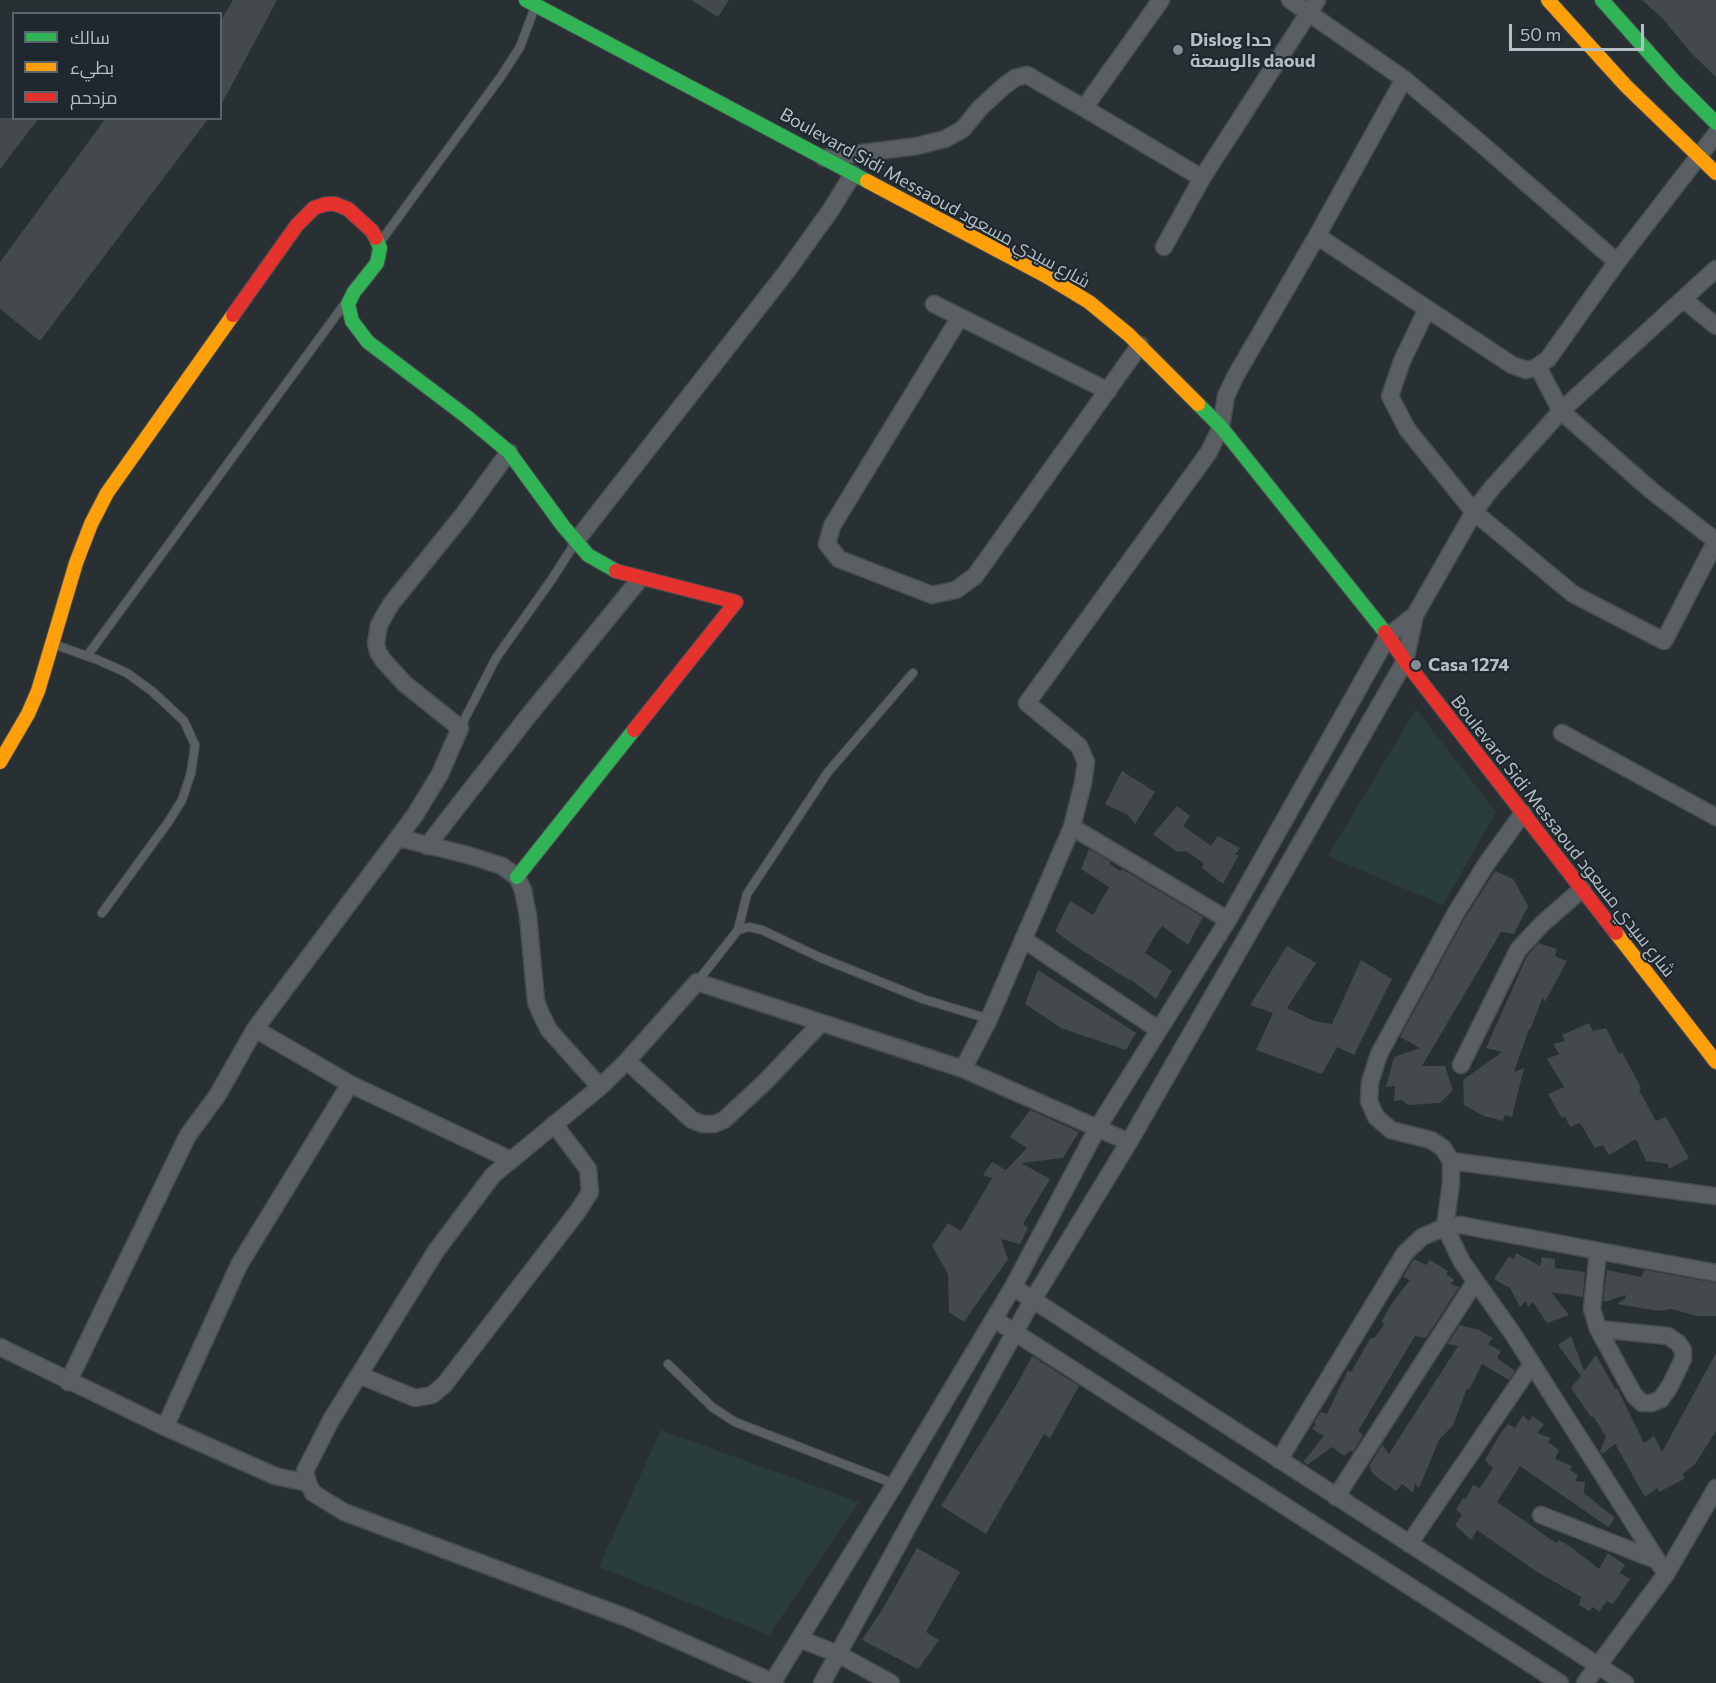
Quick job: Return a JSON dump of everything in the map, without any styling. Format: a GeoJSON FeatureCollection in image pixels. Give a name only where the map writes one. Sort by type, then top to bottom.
{"type":"FeatureCollection","features":[{"type":"Feature","properties":{"kind":"street"},"geometry":{"type":"LineString","coordinates":[[1084,108],[1161,0]]}},
{"type":"Feature","properties":{"kind":"street"},"geometry":{"type":"LineString","coordinates":[[1290,0],[1313,6],[1478,141],[1617,262]]}},
{"type":"Feature","properties":{"kind":"street"},"geometry":{"type":"LineString","coordinates":[[1548,0],[1626,86],[1716,173]]}},
{"type":"Feature","properties":{"kind":"street"},"geometry":{"type":"LineString","coordinates":[[1602,0],[1674,81],[1716,123]]}},
{"type":"Feature","properties":{"kind":"street","name":"Boulevard Sidi Messaoud شارع سيدي مسعود"},"geometry":{"type":"LineString","coordinates":[[531,3],[1072,291],[1109,316],[1221,427],[1388,636],[1716,1062]]}},
{"type":"Feature","properties":{"kind":"street"},"geometry":{"type":"LineString","coordinates":[[1164,247],[1202,178],[1313,6]]}},
{"type":"Feature","properties":{"kind":"street"},"geometry":{"type":"LineString","coordinates":[[824,158],[918,146],[945,139],[963,129],[980,108],[1004,86],[1015,78],[1027,75],[1202,178]]}},
{"type":"Feature","properties":{"kind":"street"},"geometry":{"type":"LineString","coordinates":[[963,1069],[989,1019],[1072,826],[1083,783],[1086,762],[1079,747],[1027,703],[1209,452],[1221,427],[1226,396],[1236,375],[1404,80]]}},
{"type":"Feature","properties":{"kind":"street"},"geometry":{"type":"LineString","coordinates":[[1317,236],[1512,365],[1526,370],[1538,367],[1548,359],[1617,262],[1716,134]]}},
{"type":"Feature","properties":{"kind":"street"},"geometry":{"type":"LineString","coordinates":[[576,541],[787,271],[853,174]]}},
{"type":"Feature","properties":{"kind":"street"},"geometry":{"type":"LineString","coordinates":[[0,762],[28,714],[38,691],[83,543],[107,493],[297,225],[314,208],[335,204],[348,209],[372,231],[379,244],[380,254],[377,263],[349,298],[348,309],[351,321],[368,342],[467,417],[508,452],[588,555],[610,569],[640,579],[736,602],[517,877]]}},
{"type":"Feature","properties":{"kind":"street"},"geometry":{"type":"LineString","coordinates":[[822,1683],[1032,1301],[1130,1142],[1405,661],[1415,615],[1474,512],[1491,489],[1561,411],[1716,269]]}},
{"type":"Feature","properties":{"kind":"street"},"geometry":{"type":"LineString","coordinates":[[1683,299],[1716,326]]}},
{"type":"Feature","properties":{"kind":"street"},"geometry":{"type":"LineString","coordinates":[[934,304],[1108,391]]}},
{"type":"Feature","properties":{"kind":"street"},"geometry":{"type":"LineString","coordinates":[[1427,309],[1402,361],[1390,396],[1407,429],[1474,512],[1573,594],[1664,641],[1716,541],[1652,491],[1561,411],[1538,367]]}},
{"type":"Feature","properties":{"kind":"street"},"geometry":{"type":"LineString","coordinates":[[960,317],[832,526],[827,544],[839,559],[932,595],[956,590],[975,576],[1140,345]]}},
{"type":"Feature","properties":{"kind":"street"},"geometry":{"type":"LineString","coordinates":[[69,1382],[188,1135],[217,1096],[255,1029],[416,815],[440,774],[460,728],[405,684],[392,670],[378,652],[379,625],[391,604],[462,516],[508,452]]}},
{"type":"Feature","properties":{"kind":"street"},"geometry":{"type":"LineString","coordinates":[[427,846],[529,715],[640,579]]}},
{"type":"Feature","properties":{"kind":"street"},"geometry":{"type":"LineString","coordinates":[[1130,1142],[1098,1127],[963,1069],[697,982],[627,1061],[600,1087],[493,1174],[436,1251],[331,1420],[305,1471],[308,1483],[313,1493],[344,1512],[630,1619],[774,1683],[1013,1287],[1098,1127],[1228,920],[1388,636],[1415,615]]}},
{"type":"Feature","properties":{"kind":"street"},"geometry":{"type":"LineString","coordinates":[[1563,733],[1716,817]]}},
{"type":"Feature","properties":{"kind":"street"},"geometry":{"type":"LineString","coordinates":[[1523,813],[1487,863],[1457,911],[1379,1054],[1370,1082],[1369,1101],[1376,1117],[1391,1130],[1431,1140],[1443,1148],[1451,1161],[1451,1183],[1445,1227],[1462,1262],[1532,1364],[1661,1567]]}},
{"type":"Feature","properties":{"kind":"street"},"geometry":{"type":"LineString","coordinates":[[1072,826],[1228,920]]}},
{"type":"Feature","properties":{"kind":"street"},"geometry":{"type":"LineString","coordinates":[[399,838],[502,866],[517,877],[523,890],[528,916],[536,1002],[549,1030],[600,1087]]}},
{"type":"Feature","properties":{"kind":"street"},"geometry":{"type":"LineString","coordinates":[[1461,1065],[1518,950],[1542,924],[1581,889]]}},
{"type":"Feature","properties":{"kind":"street"},"geometry":{"type":"LineString","coordinates":[[1023,939],[1159,1030]]}},
{"type":"Feature","properties":{"kind":"street"},"geometry":{"type":"LineString","coordinates":[[627,1061],[692,1120],[714,1125],[724,1120],[765,1082],[820,1023]]}},
{"type":"Feature","properties":{"kind":"street"},"geometry":{"type":"LineString","coordinates":[[255,1029],[350,1084],[511,1160]]}},
{"type":"Feature","properties":{"kind":"street"},"geometry":{"type":"LineString","coordinates":[[165,1427],[239,1265],[350,1084]]}},
{"type":"Feature","properties":{"kind":"street"},"geometry":{"type":"LineString","coordinates":[[359,1375],[415,1398],[432,1395],[444,1385],[578,1211],[590,1192],[588,1170],[554,1124]]}},
{"type":"Feature","properties":{"kind":"street"},"geometry":{"type":"LineString","coordinates":[[1451,1161],[1716,1196]]}},
{"type":"Feature","properties":{"kind":"street"},"geometry":{"type":"LineString","coordinates":[[1279,1460],[1405,1253],[1422,1237],[1445,1227],[1460,1226],[1716,1273]]}},
{"type":"Feature","properties":{"kind":"street"},"geometry":{"type":"LineString","coordinates":[[1598,1251],[1592,1309],[1598,1329],[1634,1395],[1642,1403],[1652,1403],[1661,1399],[1683,1359],[1683,1350],[1678,1343],[1668,1336],[1598,1329]]}},
{"type":"Feature","properties":{"kind":"street"},"geometry":{"type":"LineString","coordinates":[[1336,1497],[1475,1282]]}},
{"type":"Feature","properties":{"kind":"street"},"geometry":{"type":"LineString","coordinates":[[1013,1287],[1625,1683]]}},
{"type":"Feature","properties":{"kind":"street"},"geometry":{"type":"LineString","coordinates":[[994,1319],[1560,1683]]}},
{"type":"Feature","properties":{"kind":"street"},"geometry":{"type":"LineString","coordinates":[[0,1347],[69,1382],[275,1476],[308,1483]]}},
{"type":"Feature","properties":{"kind":"street"},"geometry":{"type":"LineString","coordinates":[[1409,1544],[1532,1364]]}},
{"type":"Feature","properties":{"kind":"street"},"geometry":{"type":"LineString","coordinates":[[1585,1683],[1716,1488]]}},
{"type":"Feature","properties":{"kind":"street"},"geometry":{"type":"LineString","coordinates":[[1541,1515],[1661,1567]]}},
{"type":"Feature","properties":{"kind":"street"},"geometry":{"type":"LineString","coordinates":[[800,1639],[838,1654],[891,1683]]}},
{"type":"Feature","properties":{"kind":"lane"},"geometry":{"type":"LineString","coordinates":[[379,244],[520,47],[531,3]]}},
{"type":"Feature","properties":{"kind":"lane"},"geometry":{"type":"LineString","coordinates":[[87,656],[349,298]]}},
{"type":"Feature","properties":{"kind":"lane"},"geometry":{"type":"LineString","coordinates":[[460,728],[496,658],[576,541]]}},
{"type":"Feature","properties":{"kind":"lane"},"geometry":{"type":"LineString","coordinates":[[53,644],[127,673],[153,692],[184,721],[195,745],[191,773],[182,800],[102,913]]}},
{"type":"Feature","properties":{"kind":"lane"},"geometry":{"type":"LineString","coordinates":[[697,982],[738,930],[747,894],[828,772],[914,673]]}},
{"type":"Feature","properties":{"kind":"lane"},"geometry":{"type":"LineString","coordinates":[[738,930],[749,927],[762,930],[819,957],[923,999],[989,1019]]}},
{"type":"Feature","properties":{"kind":"lane"},"geometry":{"type":"LineString","coordinates":[[668,1364],[712,1407],[735,1422],[895,1484]]}},
{"type":"Feature","properties":{"kind":"green space"},"geometry":{"type":"Polygon","coordinates":[[[1416,709],[1496,812],[1443,905],[1328,856],[1416,709]]]}},
{"type":"Feature","properties":{"kind":"green space"},"geometry":{"type":"Polygon","coordinates":[[[661,1430],[859,1502],[769,1635],[599,1567],[661,1430]]]}},
{"type":"Feature","properties":{"kind":"building"},"geometry":{"type":"Polygon","coordinates":[[[233,0],[277,0],[222,103],[222,19],[233,0]]]}},
{"type":"Feature","properties":{"kind":"building"},"geometry":{"type":"Polygon","coordinates":[[[691,0],[729,0],[718,17],[691,0]]]}},
{"type":"Feature","properties":{"kind":"building"},"geometry":{"type":"Polygon","coordinates":[[[1642,0],[1716,0],[1716,77],[1691,53],[1663,19],[1642,0]]]}},
{"type":"Feature","properties":{"kind":"building"},"geometry":{"type":"Polygon","coordinates":[[[0,118],[37,120],[0,169],[0,118]]]}},
{"type":"Feature","properties":{"kind":"building"},"geometry":{"type":"Polygon","coordinates":[[[105,120],[207,120],[40,341],[0,309],[0,262],[105,120]]]}},
{"type":"Feature","properties":{"kind":"building"},"geometry":{"type":"Polygon","coordinates":[[[1122,771],[1155,792],[1135,824],[1128,815],[1105,804],[1122,771]]]}},
{"type":"Feature","properties":{"kind":"building"},"geometry":{"type":"Polygon","coordinates":[[[1177,806],[1190,816],[1183,826],[1211,846],[1218,836],[1240,848],[1235,855],[1239,855],[1223,884],[1202,868],[1204,863],[1186,851],[1177,852],[1153,834],[1177,806]]]}},
{"type":"Feature","properties":{"kind":"building"},"geometry":{"type":"Polygon","coordinates":[[[1089,849],[1111,862],[1110,864],[1120,871],[1122,869],[1203,917],[1188,945],[1162,926],[1145,953],[1172,971],[1156,999],[1130,979],[1055,931],[1070,901],[1093,915],[1109,887],[1081,869],[1089,849]]]}},
{"type":"Feature","properties":{"kind":"building"},"geometry":{"type":"Polygon","coordinates":[[[1495,871],[1513,879],[1528,906],[1514,934],[1501,932],[1422,1066],[1445,1066],[1453,1090],[1440,1103],[1408,1105],[1402,1100],[1394,1101],[1395,1086],[1386,1087],[1394,1057],[1420,1048],[1400,1037],[1466,916],[1495,871]]]}},
{"type":"Feature","properties":{"kind":"building"},"geometry":{"type":"Polygon","coordinates":[[[1538,943],[1557,949],[1555,956],[1567,961],[1545,1002],[1543,997],[1529,1029],[1514,1072],[1524,1068],[1512,1117],[1505,1115],[1503,1121],[1484,1116],[1464,1105],[1463,1080],[1502,1052],[1486,1048],[1527,956],[1538,943]]]}},
{"type":"Feature","properties":{"kind":"building"},"geometry":{"type":"Polygon","coordinates":[[[1287,946],[1316,963],[1287,1008],[1314,1021],[1332,1024],[1361,960],[1392,979],[1354,1055],[1337,1047],[1322,1074],[1256,1050],[1273,1013],[1250,1005],[1287,946]]]}},
{"type":"Feature","properties":{"kind":"building"},"geometry":{"type":"Polygon","coordinates":[[[1038,970],[1136,1033],[1126,1050],[1061,1028],[1025,1004],[1038,970]]]}},
{"type":"Feature","properties":{"kind":"building"},"geometry":{"type":"Polygon","coordinates":[[[1589,1023],[1593,1031],[1606,1028],[1619,1054],[1622,1052],[1656,1121],[1666,1117],[1689,1158],[1669,1169],[1668,1164],[1646,1161],[1636,1139],[1609,1155],[1603,1145],[1595,1148],[1580,1123],[1570,1127],[1565,1116],[1562,1118],[1548,1094],[1564,1087],[1547,1059],[1559,1054],[1553,1044],[1565,1041],[1562,1035],[1589,1023]]]}},
{"type":"Feature","properties":{"kind":"building"},"geometry":{"type":"Polygon","coordinates":[[[1030,1110],[1079,1132],[1063,1158],[1021,1163],[1050,1179],[1023,1224],[1028,1228],[1020,1244],[1001,1239],[1008,1259],[964,1322],[949,1312],[948,1274],[932,1246],[948,1223],[961,1231],[992,1178],[983,1175],[992,1162],[1006,1170],[1027,1148],[1010,1137],[1030,1110]]]}},
{"type":"Feature","properties":{"kind":"building"},"geometry":{"type":"Polygon","coordinates":[[[1516,1253],[1540,1266],[1542,1257],[1555,1259],[1555,1268],[1585,1272],[1583,1297],[1551,1292],[1569,1315],[1547,1323],[1533,1302],[1528,1307],[1526,1301],[1520,1307],[1510,1288],[1494,1279],[1509,1256],[1514,1259],[1516,1253]]]}},
{"type":"Feature","properties":{"kind":"building"},"geometry":{"type":"Polygon","coordinates":[[[1414,1259],[1426,1265],[1430,1260],[1448,1271],[1446,1274],[1454,1280],[1451,1284],[1459,1287],[1426,1338],[1415,1336],[1358,1431],[1363,1435],[1353,1452],[1350,1451],[1344,1456],[1332,1447],[1307,1465],[1304,1461],[1324,1436],[1312,1429],[1316,1424],[1314,1422],[1321,1412],[1327,1414],[1348,1370],[1351,1372],[1370,1339],[1375,1337],[1384,1325],[1382,1321],[1392,1303],[1410,1280],[1403,1277],[1414,1259]]]}},
{"type":"Feature","properties":{"kind":"building"},"geometry":{"type":"Polygon","coordinates":[[[1607,1270],[1641,1277],[1645,1270],[1716,1283],[1716,1316],[1697,1316],[1671,1309],[1659,1311],[1617,1304],[1626,1298],[1625,1295],[1603,1301],[1607,1270]]]}},
{"type":"Feature","properties":{"kind":"building"},"geometry":{"type":"Polygon","coordinates":[[[1460,1325],[1479,1330],[1493,1338],[1488,1344],[1501,1351],[1497,1358],[1515,1371],[1509,1380],[1482,1364],[1469,1390],[1467,1388],[1453,1425],[1439,1440],[1419,1488],[1415,1484],[1413,1493],[1402,1484],[1396,1491],[1373,1474],[1369,1466],[1382,1445],[1389,1454],[1458,1346],[1447,1344],[1460,1325]]]}},
{"type":"Feature","properties":{"kind":"building"},"geometry":{"type":"Polygon","coordinates":[[[1571,1336],[1584,1371],[1596,1355],[1615,1389],[1617,1388],[1644,1443],[1654,1436],[1662,1452],[1716,1353],[1716,1431],[1695,1464],[1683,1474],[1684,1479],[1659,1492],[1657,1488],[1645,1497],[1615,1444],[1602,1454],[1600,1451],[1606,1437],[1594,1417],[1591,1417],[1571,1388],[1581,1376],[1558,1345],[1571,1336]]]}},
{"type":"Feature","properties":{"kind":"building"},"geometry":{"type":"Polygon","coordinates":[[[1032,1356],[1079,1386],[1050,1438],[1044,1434],[986,1534],[941,1506],[1016,1386],[1032,1356]]]}},
{"type":"Feature","properties":{"kind":"building"},"geometry":{"type":"Polygon","coordinates":[[[1523,1415],[1529,1421],[1533,1416],[1544,1425],[1537,1433],[1551,1438],[1548,1442],[1559,1450],[1555,1459],[1572,1466],[1570,1470],[1578,1475],[1575,1481],[1585,1482],[1584,1493],[1615,1518],[1608,1527],[1520,1466],[1497,1502],[1556,1543],[1559,1540],[1571,1547],[1599,1569],[1608,1553],[1625,1565],[1620,1573],[1630,1579],[1613,1604],[1607,1601],[1599,1612],[1593,1607],[1589,1611],[1579,1605],[1581,1597],[1537,1572],[1477,1530],[1471,1540],[1455,1525],[1462,1515],[1456,1510],[1463,1498],[1466,1499],[1473,1485],[1480,1488],[1493,1468],[1485,1460],[1500,1434],[1508,1424],[1515,1428],[1523,1415]]]}},
{"type":"Feature","properties":{"kind":"building"},"geometry":{"type":"Polygon","coordinates":[[[917,1548],[960,1572],[926,1632],[939,1640],[918,1669],[862,1640],[917,1548]]]}},
{"type":"Feature","properties":{"kind":"traffic: fast"},"geometry":{"type":"LineString","coordinates":[[526,0],[867,181]]}},
{"type":"Feature","properties":{"kind":"traffic: fast"},"geometry":{"type":"LineString","coordinates":[[1602,0],[1674,81],[1716,123]]}},
{"type":"Feature","properties":{"kind":"traffic: fast"},"geometry":{"type":"LineString","coordinates":[[376,238],[380,248],[377,263],[354,292],[348,304],[352,321],[368,342],[509,452],[563,526],[588,555],[616,571]]}},
{"type":"Feature","properties":{"kind":"traffic: fast"},"geometry":{"type":"LineString","coordinates":[[1198,404],[1221,427],[1385,632]]}},
{"type":"Feature","properties":{"kind":"traffic: fast"},"geometry":{"type":"LineString","coordinates":[[517,877],[634,730]]}},
{"type":"Feature","properties":{"kind":"traffic: slow"},"geometry":{"type":"LineString","coordinates":[[1548,0],[1626,86],[1716,173]]}},
{"type":"Feature","properties":{"kind":"traffic: slow"},"geometry":{"type":"LineString","coordinates":[[867,181],[1046,276],[1089,302],[1129,335],[1198,404]]}},
{"type":"Feature","properties":{"kind":"traffic: slow"},"geometry":{"type":"LineString","coordinates":[[0,762],[28,714],[38,691],[76,563],[91,524],[107,493],[233,315]]}},
{"type":"Feature","properties":{"kind":"traffic: slow"},"geometry":{"type":"LineString","coordinates":[[1616,933],[1716,1062]]}},
{"type":"Feature","properties":{"kind":"traffic: jam"},"geometry":{"type":"LineString","coordinates":[[233,315],[297,225],[314,208],[335,204],[348,209],[372,231],[376,238]]}},
{"type":"Feature","properties":{"kind":"traffic: jam"},"geometry":{"type":"LineString","coordinates":[[616,571],[736,602],[634,730]]}},
{"type":"Feature","properties":{"kind":"traffic: jam"},"geometry":{"type":"LineString","coordinates":[[1385,632],[1616,933]]}},
{"type":"Feature","properties":{"kind":"place","name":"Dislog حدا الوسعةs daoud"},"geometry":{"type":"Point","coordinates":[1178,50]}},
{"type":"Feature","properties":{"kind":"place","name":"Casa 1274"},"geometry":{"type":"Point","coordinates":[1416,665]}}]}
